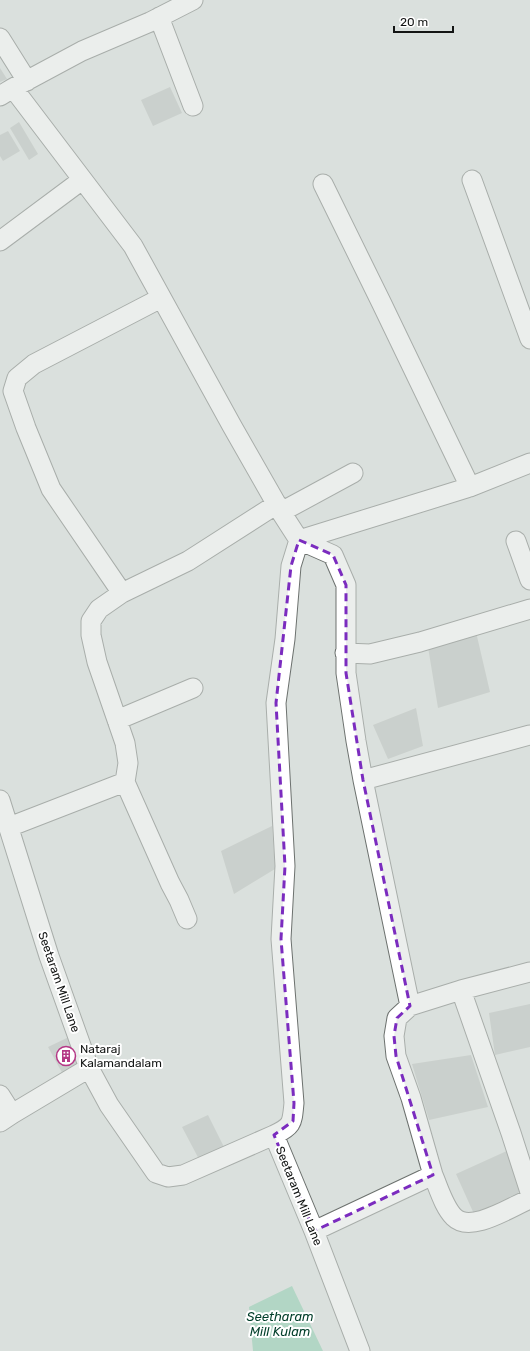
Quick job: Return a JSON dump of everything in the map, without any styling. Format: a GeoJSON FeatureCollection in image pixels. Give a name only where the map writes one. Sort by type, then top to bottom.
{"type":"FeatureCollection","features":[{"type":"Feature","properties":{"kind":"street"},"geometry":{"type":"LineString","coordinates":[[14,88],[82,51],[159,17],[193,0]]}},
{"type":"Feature","properties":{"kind":"street"},"geometry":{"type":"LineString","coordinates":[[159,17],[193,106]]}},
{"type":"Feature","properties":{"kind":"street"},"geometry":{"type":"LineString","coordinates":[[0,38],[14,88],[133,246],[232,426],[299,540],[333,555],[336,561],[346,585],[346,672],[363,780],[410,1006]]}},
{"type":"Feature","properties":{"kind":"street"},"geometry":{"type":"LineString","coordinates":[[0,241],[82,180]]}},
{"type":"Feature","properties":{"kind":"street"},"geometry":{"type":"LineString","coordinates":[[472,180],[530,340]]}},
{"type":"Feature","properties":{"kind":"street"},"geometry":{"type":"LineString","coordinates":[[323,184],[382,302],[470,487]]}},
{"type":"Feature","properties":{"kind":"street"},"geometry":{"type":"LineString","coordinates":[[122,593],[52,489],[26,428],[13,391],[17,378],[34,364],[161,298]]}},
{"type":"Feature","properties":{"kind":"street"},"geometry":{"type":"LineString","coordinates":[[299,540],[470,487],[530,463]]}},
{"type":"Feature","properties":{"kind":"street"},"geometry":{"type":"LineString","coordinates":[[187,919],[125,782],[128,763],[125,743],[97,662],[90,635],[91,621],[99,609],[122,593],[188,561],[279,508],[353,473]]}},
{"type":"Feature","properties":{"kind":"street"},"geometry":{"type":"LineString","coordinates":[[274,1135],[285,1130],[293,1121],[294,1103],[281,939],[285,866],[276,703],[285,639],[291,566],[299,540]]}},
{"type":"Feature","properties":{"kind":"street"},"geometry":{"type":"LineString","coordinates":[[516,541],[530,580]]}},
{"type":"Feature","properties":{"kind":"street"},"geometry":{"type":"LineString","coordinates":[[345,653],[370,654],[420,642],[530,609]]}},
{"type":"Feature","properties":{"kind":"street"},"geometry":{"type":"LineString","coordinates":[[117,720],[193,688]]}},
{"type":"Feature","properties":{"kind":"street"},"geometry":{"type":"LineString","coordinates":[[363,780],[530,735]]}},
{"type":"Feature","properties":{"kind":"street"},"geometry":{"type":"LineString","coordinates":[[9,827],[125,782]]}},
{"type":"Feature","properties":{"kind":"street","name":"Seetaram Mill Lane"},"geometry":{"type":"LineString","coordinates":[[0,800],[49,956],[89,1068],[109,1106],[156,1173],[168,1177],[183,1175],[274,1135],[314,1231],[360,1351]]}},
{"type":"Feature","properties":{"kind":"street"},"geometry":{"type":"LineString","coordinates":[[461,990],[512,1133],[529,1200],[486,1220],[469,1223],[455,1218],[448,1209],[433,1175],[411,1098],[396,1056],[394,1036],[397,1018],[410,1006],[461,990],[530,972]]}},
{"type":"Feature","properties":{"kind":"street"},"geometry":{"type":"LineString","coordinates":[[0,1095],[6,1118],[89,1068]]}},
{"type":"Feature","properties":{"kind":"street"},"geometry":{"type":"LineString","coordinates":[[314,1231],[433,1175]]}},
{"type":"Feature","properties":{"kind":"highlighted area"},"geometry":{"type":"Polygon","coordinates":[[[299,540],[333,555],[346,585],[346,673],[363,780],[410,1006],[397,1018],[394,1036],[396,1056],[433,1175],[314,1231],[274,1135],[293,1121],[294,1103],[281,939],[285,866],[276,703],[291,566],[299,540]]]}},
{"type":"Feature","properties":{"kind":"water","name":"Seetharam Mill Kulam"},"geometry":{"type":"Polygon","coordinates":[[[292,1286],[323,1351],[253,1351],[249,1307],[292,1286]]]}},
{"type":"Feature","properties":{"kind":"building"},"geometry":{"type":"Polygon","coordinates":[[[0,68],[7,79],[0,82],[0,68]]]}},
{"type":"Feature","properties":{"kind":"building"},"geometry":{"type":"Polygon","coordinates":[[[170,87],[182,113],[153,126],[141,100],[170,87]]]}},
{"type":"Feature","properties":{"kind":"building"},"geometry":{"type":"Polygon","coordinates":[[[19,122],[38,154],[29,160],[10,128],[19,122]]]}},
{"type":"Feature","properties":{"kind":"building"},"geometry":{"type":"Polygon","coordinates":[[[8,131],[20,151],[3,161],[0,156],[0,135],[8,131]]]}},
{"type":"Feature","properties":{"kind":"building"},"geometry":{"type":"Polygon","coordinates":[[[476,632],[490,692],[438,708],[428,647],[476,632]]]}},
{"type":"Feature","properties":{"kind":"building"},"geometry":{"type":"Polygon","coordinates":[[[416,708],[423,746],[388,759],[373,725],[416,708]]]}},
{"type":"Feature","properties":{"kind":"building"},"geometry":{"type":"Polygon","coordinates":[[[272,826],[275,869],[234,894],[221,851],[272,826]]]}},
{"type":"Feature","properties":{"kind":"building"},"geometry":{"type":"Polygon","coordinates":[[[530,1004],[530,1047],[495,1055],[489,1013],[530,1004]]]}},
{"type":"Feature","properties":{"kind":"building","name":"Nataraj Kalamandalam"},"geometry":{"type":"Polygon","coordinates":[[[71,1036],[84,1065],[65,1078],[48,1047],[71,1036]]]}},
{"type":"Feature","properties":{"kind":"building"},"geometry":{"type":"Polygon","coordinates":[[[471,1055],[488,1107],[429,1120],[412,1064],[471,1055]]]}},
{"type":"Feature","properties":{"kind":"building"},"geometry":{"type":"Polygon","coordinates":[[[208,1115],[226,1151],[201,1163],[182,1127],[208,1115]]]}},
{"type":"Feature","properties":{"kind":"building"},"geometry":{"type":"Polygon","coordinates":[[[511,1149],[526,1189],[474,1214],[456,1174],[511,1149]]]}},
{"type":"Feature","properties":{"kind":"place","name":"Nataraj Kalamandalam"},"geometry":{"type":"Point","coordinates":[66,1056]}}]}
